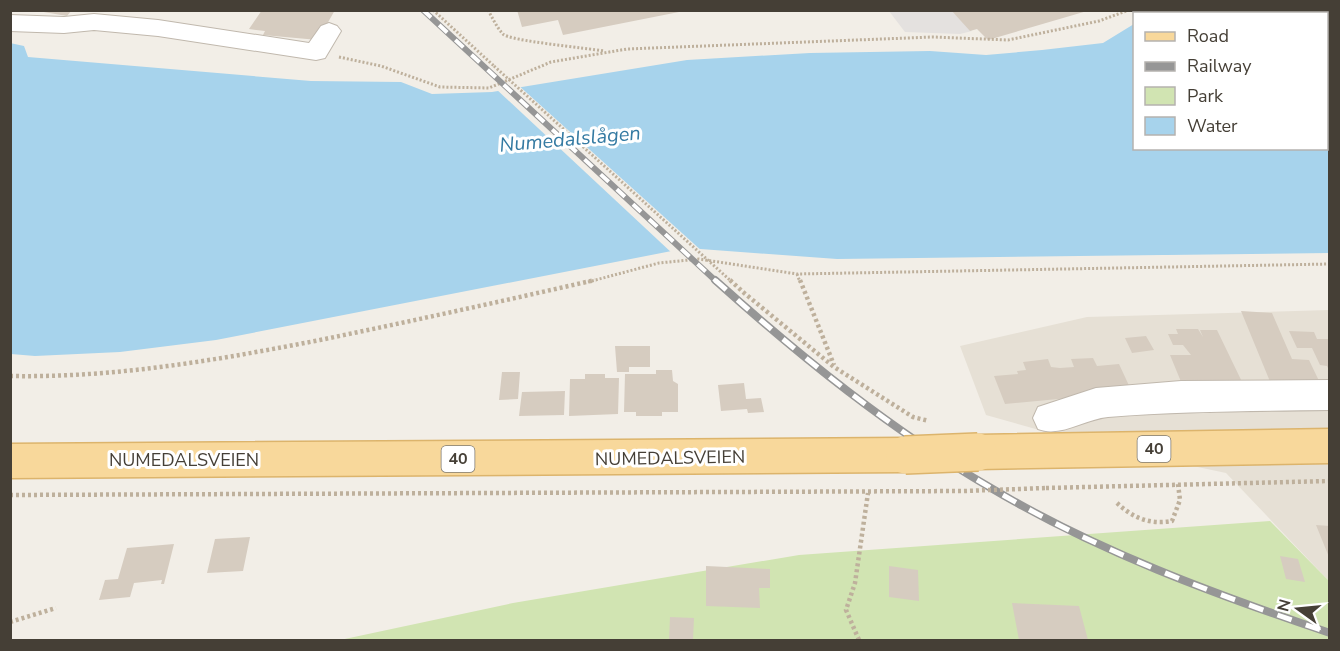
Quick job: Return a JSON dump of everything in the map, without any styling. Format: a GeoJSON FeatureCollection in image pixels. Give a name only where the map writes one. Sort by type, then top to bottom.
{"type":"FeatureCollection","features":[{"type":"Feature","properties":{"kind":"main road","name":"NUMEDALSVEIEN"},"geometry":{"type":"LineString","coordinates":[[10,460],[506,459],[1329,446]]}},
{"type":"Feature","properties":{"kind":"street"},"geometry":{"type":"LineString","coordinates":[[10,23],[64,25],[99,16],[316,52],[329,31]]}},
{"type":"Feature","properties":{"kind":"street"},"geometry":{"type":"LineString","coordinates":[[1050,417],[1096,403],[1181,396],[1329,395]]}},
{"type":"Feature","properties":{"kind":"path"},"geometry":{"type":"LineString","coordinates":[[433,10],[743,292],[834,367],[913,417],[933,422]]}},
{"type":"Feature","properties":{"kind":"path"},"geometry":{"type":"LineString","coordinates":[[488,10],[503,35],[518,41],[559,43],[608,51]]}},
{"type":"Feature","properties":{"kind":"path"},"geometry":{"type":"LineString","coordinates":[[316,52],[381,66],[440,87],[489,88],[551,62],[608,51],[933,37],[1008,40],[1099,21],[1129,10]]}},
{"type":"Feature","properties":{"kind":"path"},"geometry":{"type":"LineString","coordinates":[[10,376],[115,376],[223,359],[502,301],[636,271],[657,262],[713,258],[777,273],[797,274],[1329,264]]}},
{"type":"Feature","properties":{"kind":"path"},"geometry":{"type":"LineString","coordinates":[[797,274],[834,367]]}},
{"type":"Feature","properties":{"kind":"path"},"geometry":{"type":"LineString","coordinates":[[10,495],[868,493],[1329,481]]}},
{"type":"Feature","properties":{"kind":"path"},"geometry":{"type":"LineString","coordinates":[[1117,503],[1140,520],[1158,525],[1172,521],[1180,500],[1178,484]]}},
{"type":"Feature","properties":{"kind":"path"},"geometry":{"type":"LineString","coordinates":[[859,640],[846,610],[855,583],[868,493]]}},
{"type":"Feature","properties":{"kind":"path"},"geometry":{"type":"LineString","coordinates":[[10,622],[56,608]]}},
{"type":"Feature","properties":{"kind":"shaded area"},"geometry":{"type":"Polygon","coordinates":[[[889,11],[952,11],[972,31],[960,34],[905,32],[889,11]]]}},
{"type":"Feature","properties":{"kind":"shaded area"},"geometry":{"type":"Polygon","coordinates":[[[1329,310],[1329,581],[1226,473],[1089,444],[986,415],[960,346],[1087,317],[1329,310]]]}},
{"type":"Feature","properties":{"kind":"green space"},"geometry":{"type":"Polygon","coordinates":[[[1270,521],[1329,581],[1329,640],[340,640],[513,603],[799,555],[1270,521]]]}},
{"type":"Feature","properties":{"kind":"water","name":"Numedalslågen"},"geometry":{"type":"Polygon","coordinates":[[[1166,10],[1329,11],[1329,253],[837,259],[687,248],[216,340],[120,352],[35,356],[11,354],[10,43],[24,46],[28,57],[311,81],[401,82],[432,94],[492,92],[687,60],[810,53],[930,51],[986,55],[1042,50],[1103,43],[1133,25],[1133,150],[1328,150],[1328,12],[1159,12],[1166,10]]]}},
{"type":"Feature","properties":{"kind":"pier"},"geometry":{"type":"Polygon","coordinates":[[[517,84],[703,252],[673,254],[495,88],[517,84]]]}},
{"type":"Feature","properties":{"kind":"building"},"geometry":{"type":"Polygon","coordinates":[[[32,10],[72,10],[67,16],[32,10]]]}},
{"type":"Feature","properties":{"kind":"building"},"geometry":{"type":"Polygon","coordinates":[[[262,10],[335,10],[318,40],[263,35],[265,31],[249,29],[262,10]]]}},
{"type":"Feature","properties":{"kind":"building"},"geometry":{"type":"Polygon","coordinates":[[[517,10],[679,10],[679,12],[563,35],[558,20],[522,27],[517,10]]]}},
{"type":"Feature","properties":{"kind":"building"},"geometry":{"type":"Polygon","coordinates":[[[951,10],[1087,11],[988,40],[977,29],[970,31],[951,10]]]}},
{"type":"Feature","properties":{"kind":"building"},"geometry":{"type":"Polygon","coordinates":[[[1241,311],[1272,313],[1292,359],[1309,360],[1320,383],[1271,384],[1241,311]]]}},
{"type":"Feature","properties":{"kind":"building"},"geometry":{"type":"Polygon","coordinates":[[[1176,329],[1198,329],[1203,337],[1200,330],[1217,330],[1244,386],[1184,389],[1170,355],[1191,355],[1183,345],[1173,345],[1168,334],[1178,334],[1176,329]]]}},
{"type":"Feature","properties":{"kind":"building"},"geometry":{"type":"Polygon","coordinates":[[[1289,331],[1314,332],[1317,339],[1330,339],[1330,372],[1327,366],[1320,365],[1312,348],[1297,348],[1289,331]]]}},
{"type":"Feature","properties":{"kind":"building"},"geometry":{"type":"Polygon","coordinates":[[[1146,336],[1154,350],[1132,353],[1125,338],[1146,336]]]}},
{"type":"Feature","properties":{"kind":"building"},"geometry":{"type":"Polygon","coordinates":[[[615,346],[650,346],[650,367],[629,367],[629,372],[617,372],[615,346]]]}},
{"type":"Feature","properties":{"kind":"building"},"geometry":{"type":"Polygon","coordinates":[[[1093,358],[1097,366],[1119,364],[1132,392],[1005,404],[994,376],[1018,374],[1017,371],[1026,370],[1023,362],[1048,359],[1051,367],[1060,368],[1074,367],[1071,359],[1093,358]]]}},
{"type":"Feature","properties":{"kind":"building"},"geometry":{"type":"Polygon","coordinates":[[[656,370],[672,370],[673,381],[678,384],[678,412],[662,412],[662,416],[636,416],[636,412],[624,412],[625,374],[656,374],[656,370]]]}},
{"type":"Feature","properties":{"kind":"building"},"geometry":{"type":"Polygon","coordinates":[[[502,372],[520,372],[518,399],[499,400],[502,372]]]}},
{"type":"Feature","properties":{"kind":"building"},"geometry":{"type":"Polygon","coordinates":[[[585,374],[605,374],[605,378],[619,378],[618,414],[569,416],[570,379],[585,379],[585,374]]]}},
{"type":"Feature","properties":{"kind":"building"},"geometry":{"type":"Polygon","coordinates":[[[744,383],[746,399],[761,398],[764,412],[748,413],[747,409],[721,411],[718,385],[744,383]]]}},
{"type":"Feature","properties":{"kind":"building"},"geometry":{"type":"Polygon","coordinates":[[[565,391],[564,415],[519,416],[522,392],[565,391]]]}},
{"type":"Feature","properties":{"kind":"building"},"geometry":{"type":"Polygon","coordinates":[[[1316,525],[1330,526],[1330,557],[1329,557],[1316,525]]]}},
{"type":"Feature","properties":{"kind":"building"},"geometry":{"type":"Polygon","coordinates":[[[250,537],[243,571],[207,573],[215,539],[250,537]]]}},
{"type":"Feature","properties":{"kind":"building"},"geometry":{"type":"Polygon","coordinates":[[[174,544],[164,584],[161,584],[162,580],[134,583],[130,597],[99,600],[105,580],[118,579],[127,548],[174,544]]]}},
{"type":"Feature","properties":{"kind":"building"},"geometry":{"type":"Polygon","coordinates":[[[1280,556],[1298,559],[1305,582],[1286,579],[1280,556]]]}},
{"type":"Feature","properties":{"kind":"building"},"geometry":{"type":"Polygon","coordinates":[[[706,566],[770,569],[770,588],[759,588],[760,608],[706,606],[706,566]]]}},
{"type":"Feature","properties":{"kind":"building"},"geometry":{"type":"Polygon","coordinates":[[[889,566],[918,570],[919,601],[889,597],[889,566]]]}},
{"type":"Feature","properties":{"kind":"building"},"geometry":{"type":"Polygon","coordinates":[[[1012,603],[1079,606],[1088,640],[1019,640],[1012,603]]]}},
{"type":"Feature","properties":{"kind":"building"},"geometry":{"type":"Polygon","coordinates":[[[670,617],[694,618],[693,640],[669,640],[670,617]]]}},
{"type":"Feature","properties":{"kind":"railway"},"geometry":{"type":"LineString","coordinates":[[423,10],[717,282]]}},
{"type":"Feature","properties":{"kind":"railway"},"geometry":{"type":"LineString","coordinates":[[715,280],[780,337],[882,417],[954,466],[1031,511],[1157,570],[1330,633]]}}]}
